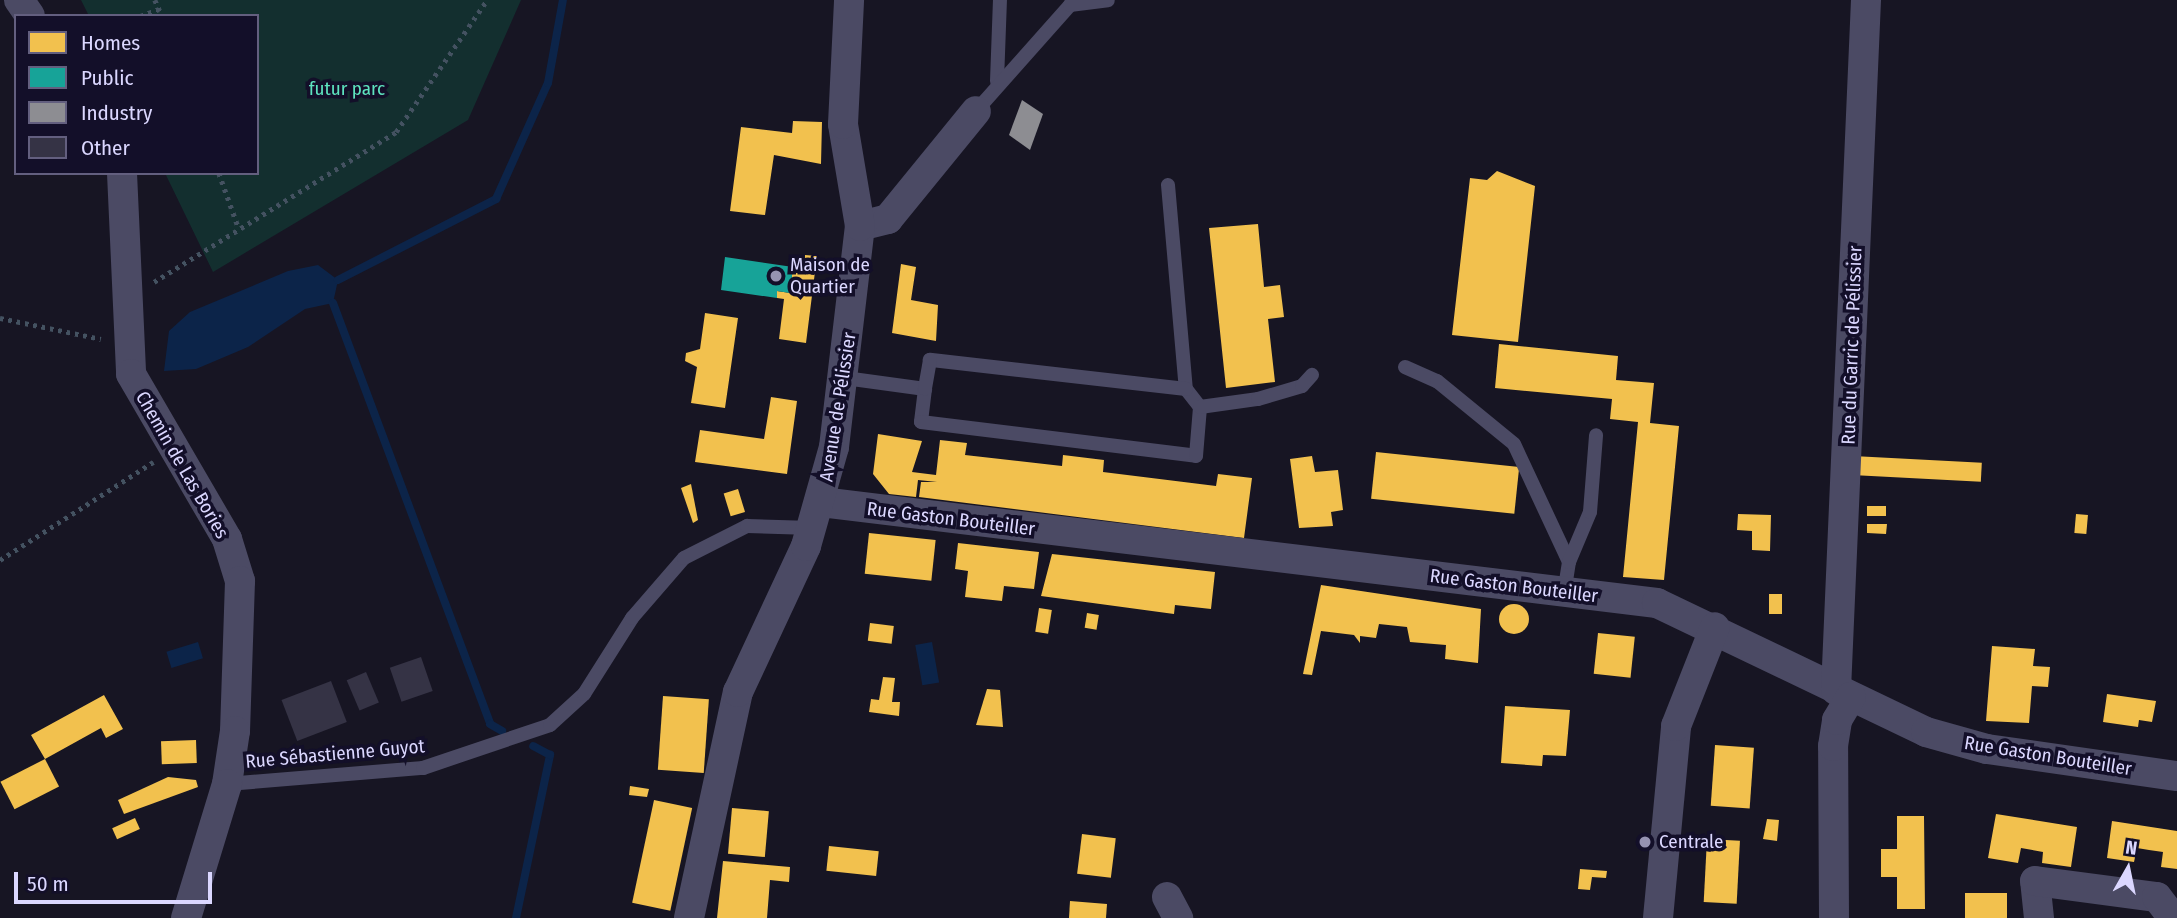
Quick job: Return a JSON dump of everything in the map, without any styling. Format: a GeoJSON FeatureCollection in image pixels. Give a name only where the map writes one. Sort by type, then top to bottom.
{"type":"FeatureCollection","features":[{"type":"Feature","properties":{"kind":"street","name":"Avenue de Pélissier"},"geometry":{"type":"LineString","coordinates":[[689,918],[738,692],[817,515],[845,377],[860,226],[843,124],[849,0]]}},
{"type":"Feature","properties":{"kind":"street","name":"Rue du Garric de Pélissier"},"geometry":{"type":"LineString","coordinates":[[1844,694],[1866,0]]}},
{"type":"Feature","properties":{"kind":"street"},"geometry":{"type":"LineString","coordinates":[[860,226],[888,219],[976,111]]}},
{"type":"Feature","properties":{"kind":"street","name":"Chemin de Las Bories"},"geometry":{"type":"LineString","coordinates":[[122,175],[128,215],[124,301],[126,344],[131,374],[171,450],[227,538],[240,580],[235,731],[227,784],[186,918]]}},
{"type":"Feature","properties":{"kind":"street","name":"Rue Gaston Bouteiller"},"geometry":{"type":"LineString","coordinates":[[817,515],[1657,603],[1715,627],[1844,694],[1954,741],[2177,776]]}},
{"type":"Feature","properties":{"kind":"street"},"geometry":{"type":"LineString","coordinates":[[1658,918],[1676,726],[1715,627]]}},
{"type":"Feature","properties":{"kind":"street"},"geometry":{"type":"LineString","coordinates":[[1834,918],[1833,746],[1844,694]]}},
{"type":"Feature","properties":{"kind":"street"},"geometry":{"type":"LineString","coordinates":[[2039,918],[2035,881],[2157,897],[2173,918]]}},
{"type":"Feature","properties":{"kind":"lane"},"geometry":{"type":"LineString","coordinates":[[996,80],[1000,0]]}},
{"type":"Feature","properties":{"kind":"lane"},"geometry":{"type":"LineString","coordinates":[[976,111],[996,80],[1070,5],[1108,0]]}},
{"type":"Feature","properties":{"kind":"lane"},"geometry":{"type":"LineString","coordinates":[[1168,185],[1186,389],[1200,407],[1196,456],[921,422],[930,360],[1186,389]]}},
{"type":"Feature","properties":{"kind":"lane"},"geometry":{"type":"LineString","coordinates":[[1405,368],[1437,380],[1514,444],[1569,562]]}},
{"type":"Feature","properties":{"kind":"lane"},"geometry":{"type":"LineString","coordinates":[[1200,407],[1258,399],[1302,386],[1312,375]]}},
{"type":"Feature","properties":{"kind":"lane"},"geometry":{"type":"LineString","coordinates":[[845,377],[925,389]]}},
{"type":"Feature","properties":{"kind":"lane"},"geometry":{"type":"LineString","coordinates":[[1564,592],[1569,562],[1590,512],[1596,435]]}},
{"type":"Feature","properties":{"kind":"lane","name":"Rue Sébastienne Guyot"},"geometry":{"type":"LineString","coordinates":[[227,784],[423,768],[550,725],[584,694],[632,618],[684,558],[747,526],[817,515]]}},
{"type":"Feature","properties":{"kind":"path"},"geometry":{"type":"LineString","coordinates":[[155,0],[161,14]]}},
{"type":"Feature","properties":{"kind":"path"},"geometry":{"type":"LineString","coordinates":[[124,301],[238,226],[396,132],[486,0]]}},
{"type":"Feature","properties":{"kind":"path"},"geometry":{"type":"LineString","coordinates":[[145,14],[159,9]]}},
{"type":"Feature","properties":{"kind":"path"},"geometry":{"type":"LineString","coordinates":[[220,175],[238,226]]}},
{"type":"Feature","properties":{"kind":"path"},"geometry":{"type":"LineString","coordinates":[[0,318],[126,344]]}},
{"type":"Feature","properties":{"kind":"path"},"geometry":{"type":"LineString","coordinates":[[0,560],[171,450]]}},
{"type":"Feature","properties":{"kind":"green space","name":"futur parc"},"geometry":{"type":"Polygon","coordinates":[[[81,0],[521,0],[468,120],[213,272],[166,175],[259,175],[259,14],[88,14],[81,0]]]}},
{"type":"Feature","properties":{"kind":"water"},"geometry":{"type":"Polygon","coordinates":[[[318,265],[338,280],[333,303],[305,309],[248,347],[196,369],[164,371],[169,331],[190,312],[288,271],[318,265]]]}},
{"type":"Feature","properties":{"kind":"water"},"geometry":{"type":"Polygon","coordinates":[[[198,642],[203,658],[171,668],[166,652],[198,642]]]}},
{"type":"Feature","properties":{"kind":"water"},"geometry":{"type":"Polygon","coordinates":[[[932,642],[939,682],[922,685],[915,645],[932,642]]]}},
{"type":"Feature","properties":{"kind":"building: Homes"},"geometry":{"type":"Polygon","coordinates":[[[793,121],[822,122],[821,164],[774,155],[765,215],[730,211],[741,127],[792,133],[793,121]]]}},
{"type":"Feature","properties":{"kind":"building: Homes"},"geometry":{"type":"Polygon","coordinates":[[[1497,171],[1535,186],[1518,342],[1452,335],[1470,178],[1487,180],[1497,171]]]}},
{"type":"Feature","properties":{"kind":"building: Homes"},"geometry":{"type":"Polygon","coordinates":[[[1258,224],[1264,287],[1280,285],[1284,317],[1268,319],[1275,382],[1226,388],[1209,228],[1258,224]]]}},
{"type":"Feature","properties":{"kind":"building: Homes"},"geometry":{"type":"Polygon","coordinates":[[[805,255],[817,256],[806,343],[779,339],[784,299],[777,298],[777,291],[790,293],[793,267],[803,269],[805,255]]]}},
{"type":"Feature","properties":{"kind":"building: Homes"},"geometry":{"type":"Polygon","coordinates":[[[901,264],[916,267],[911,300],[938,305],[936,341],[892,333],[901,264]]]}},
{"type":"Feature","properties":{"kind":"building: Homes"},"geometry":{"type":"Polygon","coordinates":[[[705,313],[738,318],[725,408],[691,403],[697,367],[685,361],[686,353],[700,349],[705,313]]]}},
{"type":"Feature","properties":{"kind":"building: Homes"},"geometry":{"type":"Polygon","coordinates":[[[1499,344],[1618,356],[1616,380],[1654,383],[1650,423],[1679,426],[1664,580],[1623,577],[1638,422],[1610,419],[1612,399],[1495,388],[1499,344]]]}},
{"type":"Feature","properties":{"kind":"building: Homes"},"geometry":{"type":"Polygon","coordinates":[[[771,397],[797,401],[787,474],[695,462],[700,430],[764,439],[771,397]]]}},
{"type":"Feature","properties":{"kind":"building: Homes"},"geometry":{"type":"Polygon","coordinates":[[[878,434],[922,441],[912,472],[936,475],[940,440],[967,443],[965,455],[1062,466],[1063,455],[1104,460],[1103,472],[1216,486],[1218,474],[1252,478],[1244,538],[919,497],[921,482],[937,482],[918,480],[916,497],[889,494],[873,474],[878,434]]]}},
{"type":"Feature","properties":{"kind":"building: Homes"},"geometry":{"type":"Polygon","coordinates":[[[1376,452],[1519,467],[1514,514],[1371,499],[1376,452]]]}},
{"type":"Feature","properties":{"kind":"building: Homes"},"geometry":{"type":"Polygon","coordinates":[[[1312,456],[1315,472],[1338,470],[1343,510],[1331,512],[1333,526],[1299,528],[1290,459],[1312,456]]]}},
{"type":"Feature","properties":{"kind":"building: Homes"},"geometry":{"type":"Polygon","coordinates":[[[1853,456],[1982,463],[1981,482],[1852,475],[1853,456]]]}},
{"type":"Feature","properties":{"kind":"building: Homes"},"geometry":{"type":"Polygon","coordinates":[[[691,484],[698,520],[693,523],[681,488],[691,484]]]}},
{"type":"Feature","properties":{"kind":"building: Homes"},"geometry":{"type":"Polygon","coordinates":[[[738,489],[745,512],[731,516],[724,493],[738,489]]]}},
{"type":"Feature","properties":{"kind":"building: Homes"},"geometry":{"type":"Polygon","coordinates":[[[1867,506],[1886,506],[1886,516],[1867,516],[1867,506]]]}},
{"type":"Feature","properties":{"kind":"building: Homes"},"geometry":{"type":"Polygon","coordinates":[[[1738,514],[1771,515],[1770,551],[1752,550],[1752,531],[1737,530],[1738,514]]]}},
{"type":"Feature","properties":{"kind":"building: Homes"},"geometry":{"type":"Polygon","coordinates":[[[2076,514],[2088,515],[2086,534],[2074,533],[2076,514]]]}},
{"type":"Feature","properties":{"kind":"building: Homes"},"geometry":{"type":"Polygon","coordinates":[[[1867,524],[1887,524],[1886,534],[1867,533],[1867,524]]]}},
{"type":"Feature","properties":{"kind":"building: Homes"},"geometry":{"type":"Polygon","coordinates":[[[869,533],[936,540],[931,581],[865,574],[869,533]]]}},
{"type":"Feature","properties":{"kind":"building: Homes"},"geometry":{"type":"Polygon","coordinates":[[[958,543],[1039,552],[1034,589],[1004,586],[1002,601],[965,597],[968,571],[955,569],[958,543]]]}},
{"type":"Feature","properties":{"kind":"building: Homes"},"geometry":{"type":"Polygon","coordinates":[[[1052,554],[1215,572],[1211,609],[1175,605],[1174,614],[1041,596],[1052,554]]]}},
{"type":"Feature","properties":{"kind":"building: Homes"},"geometry":{"type":"Polygon","coordinates":[[[1321,585],[1481,609],[1478,663],[1445,659],[1446,645],[1410,642],[1407,627],[1379,624],[1376,638],[1360,636],[1360,643],[1354,635],[1321,631],[1312,675],[1303,674],[1321,585]]]}},
{"type":"Feature","properties":{"kind":"building: Homes"},"geometry":{"type":"Polygon","coordinates":[[[1769,594],[1782,594],[1782,614],[1769,614],[1769,594]]]}},
{"type":"Feature","properties":{"kind":"building: Homes"},"geometry":{"type":"Polygon","coordinates":[[[1514,604],[1520,605],[1528,613],[1528,625],[1520,633],[1514,634],[1508,633],[1500,625],[1499,619],[1500,613],[1508,605],[1514,604]]]}},
{"type":"Feature","properties":{"kind":"building: Homes"},"geometry":{"type":"Polygon","coordinates":[[[1039,608],[1052,610],[1048,634],[1035,632],[1039,608]]]}},
{"type":"Feature","properties":{"kind":"building: Homes"},"geometry":{"type":"Polygon","coordinates":[[[1087,613],[1099,615],[1097,630],[1085,628],[1087,613]]]}},
{"type":"Feature","properties":{"kind":"building: Homes"},"geometry":{"type":"Polygon","coordinates":[[[870,623],[894,626],[892,644],[868,641],[870,623]]]}},
{"type":"Feature","properties":{"kind":"building: Homes"},"geometry":{"type":"Polygon","coordinates":[[[1598,633],[1635,637],[1631,678],[1594,674],[1598,633]]]}},
{"type":"Feature","properties":{"kind":"building: Homes"},"geometry":{"type":"Polygon","coordinates":[[[1992,646],[2035,649],[2033,666],[2050,667],[2048,687],[2032,686],[2029,723],[1986,721],[1992,646]]]}},
{"type":"Feature","properties":{"kind":"building: Homes"},"geometry":{"type":"Polygon","coordinates":[[[883,677],[895,678],[892,702],[900,702],[899,716],[869,712],[871,699],[879,700],[883,677]]]}},
{"type":"Feature","properties":{"kind":"building: Homes"},"geometry":{"type":"Polygon","coordinates":[[[987,689],[1000,690],[1003,727],[976,725],[987,689]]]}},
{"type":"Feature","properties":{"kind":"building: Homes"},"geometry":{"type":"Polygon","coordinates":[[[2107,694],[2156,701],[2152,722],[2139,720],[2138,727],[2103,722],[2107,694]]]}},
{"type":"Feature","properties":{"kind":"building: Homes"},"geometry":{"type":"Polygon","coordinates":[[[104,695],[123,729],[106,738],[101,728],[45,759],[31,735],[104,695]]]}},
{"type":"Feature","properties":{"kind":"building: Homes"},"geometry":{"type":"Polygon","coordinates":[[[663,696],[709,699],[704,773],[658,770],[663,696]]]}},
{"type":"Feature","properties":{"kind":"building: Homes"},"geometry":{"type":"Polygon","coordinates":[[[1505,706],[1570,710],[1566,756],[1543,755],[1542,766],[1501,763],[1505,706]]]}},
{"type":"Feature","properties":{"kind":"building: Homes"},"geometry":{"type":"Polygon","coordinates":[[[196,740],[197,763],[162,764],[161,741],[196,740]]]}},
{"type":"Feature","properties":{"kind":"building: Homes"},"geometry":{"type":"Polygon","coordinates":[[[1715,745],[1754,748],[1750,809],[1711,806],[1715,745]]]}},
{"type":"Feature","properties":{"kind":"building: Homes"},"geometry":{"type":"Polygon","coordinates":[[[45,759],[59,787],[15,809],[0,782],[45,759]]]}},
{"type":"Feature","properties":{"kind":"building: Homes"},"geometry":{"type":"Polygon","coordinates":[[[168,777],[196,780],[198,787],[124,814],[118,800],[168,777]]]}},
{"type":"Feature","properties":{"kind":"building: Homes"},"geometry":{"type":"Polygon","coordinates":[[[630,786],[649,789],[647,797],[629,795],[630,786]]]}},
{"type":"Feature","properties":{"kind":"building: Homes"},"geometry":{"type":"Polygon","coordinates":[[[654,800],[692,808],[670,911],[632,903],[654,800]]]}},
{"type":"Feature","properties":{"kind":"building: Homes"},"geometry":{"type":"Polygon","coordinates":[[[732,808],[769,811],[765,857],[728,854],[732,808]]]}},
{"type":"Feature","properties":{"kind":"building: Homes"},"geometry":{"type":"Polygon","coordinates":[[[1996,814],[2077,827],[2071,867],[2042,863],[2043,852],[2021,848],[2018,863],[1988,858],[1996,814]]]}},
{"type":"Feature","properties":{"kind":"building: Homes"},"geometry":{"type":"Polygon","coordinates":[[[1897,816],[1924,816],[1925,909],[1897,909],[1897,877],[1881,877],[1881,849],[1897,849],[1897,816]]]}},
{"type":"Feature","properties":{"kind":"building: Homes"},"geometry":{"type":"Polygon","coordinates":[[[135,818],[140,829],[117,839],[112,828],[135,818]]]}},
{"type":"Feature","properties":{"kind":"building: Homes"},"geometry":{"type":"Polygon","coordinates":[[[1767,819],[1779,820],[1777,841],[1763,839],[1767,819]]]}},
{"type":"Feature","properties":{"kind":"building: Homes"},"geometry":{"type":"Polygon","coordinates":[[[2112,821],[2177,831],[2177,869],[2161,867],[2163,852],[2137,848],[2134,862],[2107,858],[2112,821]]]}},
{"type":"Feature","properties":{"kind":"building: Homes"},"geometry":{"type":"Polygon","coordinates":[[[1082,834],[1116,838],[1111,878],[1077,874],[1082,834]]]}},
{"type":"Feature","properties":{"kind":"building: Homes"},"geometry":{"type":"Polygon","coordinates":[[[1707,839],[1740,841],[1737,904],[1704,902],[1707,839]]]}},
{"type":"Feature","properties":{"kind":"building: Homes"},"geometry":{"type":"Polygon","coordinates":[[[829,846],[879,851],[876,876],[826,871],[829,846]]]}},
{"type":"Feature","properties":{"kind":"building: Homes"},"geometry":{"type":"Polygon","coordinates":[[[723,861],[790,867],[789,882],[770,880],[767,918],[717,918],[723,861]]]}},
{"type":"Feature","properties":{"kind":"building: Homes"},"geometry":{"type":"Polygon","coordinates":[[[1580,869],[1607,871],[1606,878],[1592,877],[1590,890],[1578,889],[1580,869]]]}},
{"type":"Feature","properties":{"kind":"building: Homes"},"geometry":{"type":"Polygon","coordinates":[[[1965,893],[2007,893],[2007,918],[1965,918],[1965,893]]]}},
{"type":"Feature","properties":{"kind":"building: Homes"},"geometry":{"type":"Polygon","coordinates":[[[1070,901],[1107,904],[1106,918],[1069,918],[1070,901]]]}},
{"type":"Feature","properties":{"kind":"building: Public"},"geometry":{"type":"Polygon","coordinates":[[[725,257],[793,267],[790,293],[777,291],[777,298],[721,290],[725,257]]]}},
{"type":"Feature","properties":{"kind":"building: Industry"},"geometry":{"type":"Polygon","coordinates":[[[1022,100],[1043,114],[1030,150],[1009,135],[1022,100]]]}},
{"type":"Feature","properties":{"kind":"building: Other"},"geometry":{"type":"Polygon","coordinates":[[[421,657],[433,691],[402,702],[390,668],[421,657]]]}},
{"type":"Feature","properties":{"kind":"building: Other"},"geometry":{"type":"Polygon","coordinates":[[[366,672],[379,702],[360,711],[347,680],[366,672]]]}},
{"type":"Feature","properties":{"kind":"building: Other"},"geometry":{"type":"Polygon","coordinates":[[[331,681],[347,722],[297,741],[282,700],[331,681]]]}},
{"type":"Feature","properties":{"kind":"waterway"},"geometry":{"type":"LineString","coordinates":[[338,280],[496,199],[548,83],[563,0]]}},
{"type":"Feature","properties":{"kind":"waterway"},"geometry":{"type":"LineString","coordinates":[[333,303],[490,724],[502,731]]}},
{"type":"Feature","properties":{"kind":"waterway"},"geometry":{"type":"LineString","coordinates":[[516,918],[550,755],[533,746]]}},
{"type":"Feature","properties":{"kind":"place","name":"Maison de Quartier"},"geometry":{"type":"Point","coordinates":[776,276]}},
{"type":"Feature","properties":{"kind":"place","name":"Centrale"},"geometry":{"type":"Point","coordinates":[1645,842]}}]}
